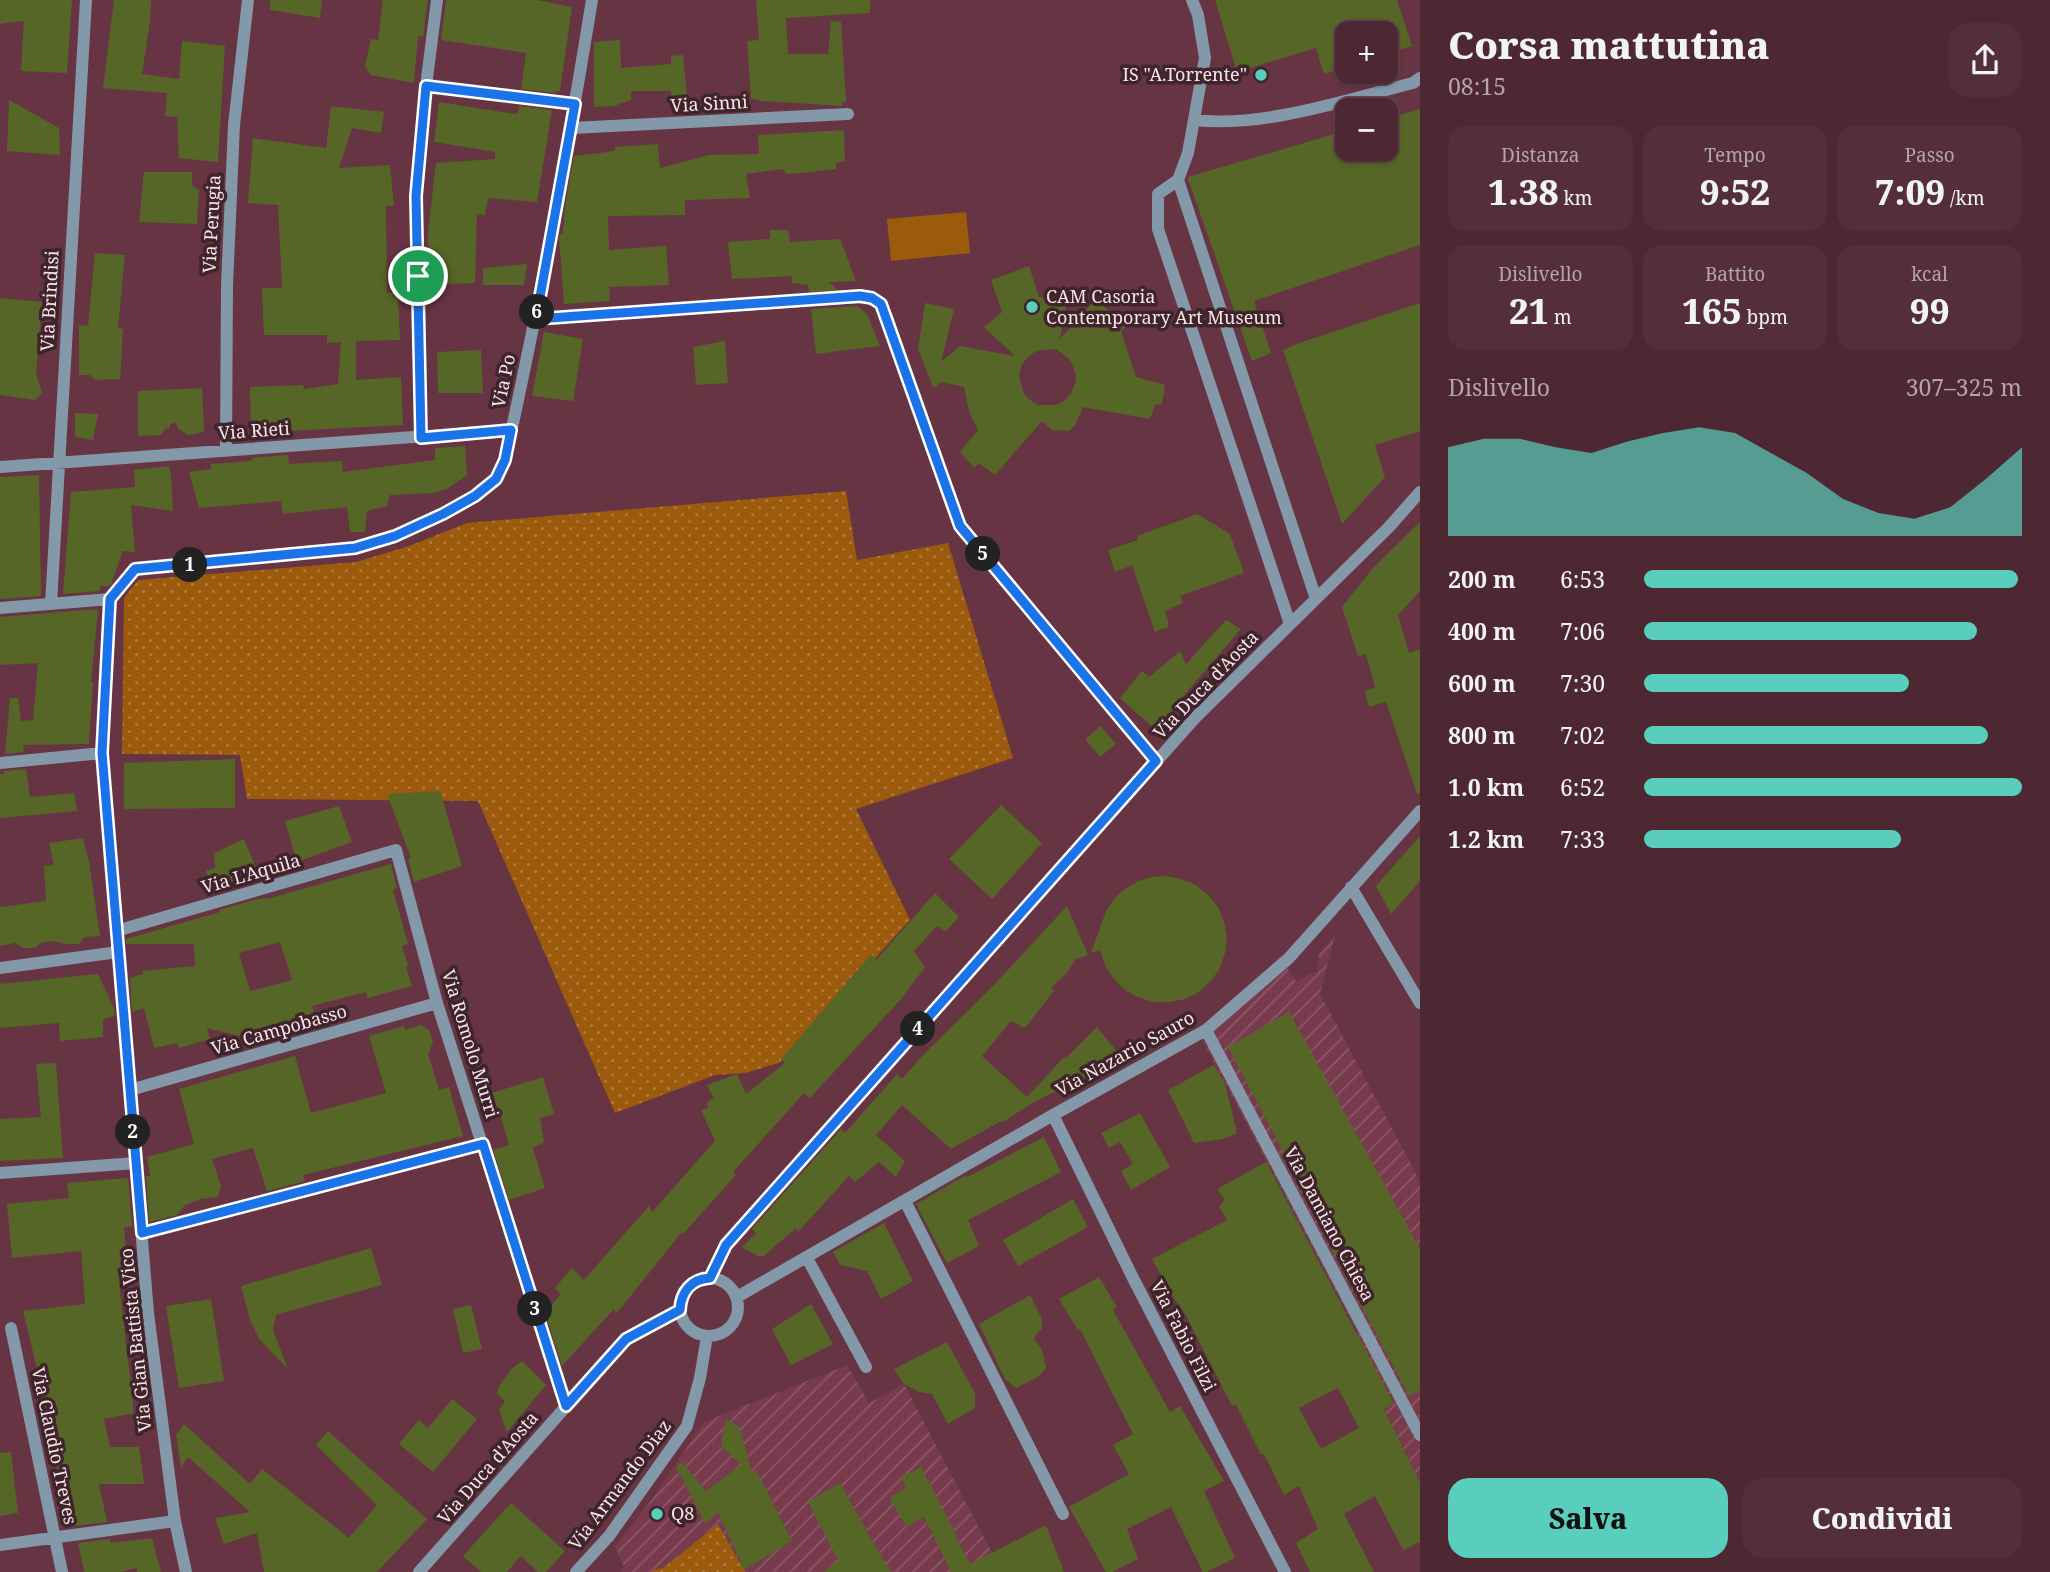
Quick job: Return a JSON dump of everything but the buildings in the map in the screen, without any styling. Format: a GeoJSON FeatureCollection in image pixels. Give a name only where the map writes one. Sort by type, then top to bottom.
{"type":"FeatureCollection","features":[{"type":"Feature","properties":{"kind":"street","name":"Via Brindisi"},"geometry":{"type":"LineString","coordinates":[[51,604],[86,0]]}},
{"type":"Feature","properties":{"kind":"street","name":"Via Perugia"},"geometry":{"type":"LineString","coordinates":[[226,450],[227,286],[234,138],[248,0]]}},
{"type":"Feature","properties":{"kind":"street"},"geometry":{"type":"LineString","coordinates":[[421,438],[416,196],[437,0]]}},
{"type":"Feature","properties":{"kind":"street","name":"Via Po"},"geometry":{"type":"LineString","coordinates":[[110,599],[135,569],[355,548],[395,536],[475,496],[496,479],[505,460],[536,319],[572,128],[592,0]]}},
{"type":"Feature","properties":{"kind":"street"},"geometry":{"type":"LineString","coordinates":[[1192,0],[1198,15],[1205,58],[1188,152],[1178,180],[1158,194],[1158,229],[1290,624]]}},
{"type":"Feature","properties":{"kind":"street"},"geometry":{"type":"LineString","coordinates":[[1194,120],[1213,122],[1272,117],[1413,83],[1420,78]]}},
{"type":"Feature","properties":{"kind":"street"},"geometry":{"type":"LineString","coordinates":[[426,86],[575,104]]}},
{"type":"Feature","properties":{"kind":"street","name":"Via Sinni"},"geometry":{"type":"LineString","coordinates":[[572,128],[848,114]]}},
{"type":"Feature","properties":{"kind":"street"},"geometry":{"type":"LineString","coordinates":[[1178,180],[1316,598]]}},
{"type":"Feature","properties":{"kind":"street"},"geometry":{"type":"LineString","coordinates":[[536,319],[860,296],[872,298],[881,304],[960,526],[1156,761]]}},
{"type":"Feature","properties":{"kind":"street","name":"Via Rieti"},"geometry":{"type":"LineString","coordinates":[[0,467],[511,430]]}},
{"type":"Feature","properties":{"kind":"street","name":"Via Duca d'Aosta"},"geometry":{"type":"LineString","coordinates":[[710,1278],[726,1245],[1156,761],[1195,718],[1389,527],[1420,492]]}},
{"type":"Feature","properties":{"kind":"street"},"geometry":{"type":"LineString","coordinates":[[0,608],[110,599]]}},
{"type":"Feature","properties":{"kind":"street","name":"Via Gian Battista Vico"},"geometry":{"type":"LineString","coordinates":[[110,599],[102,753],[148,1313],[175,1521],[186,1572]]}},
{"type":"Feature","properties":{"kind":"street"},"geometry":{"type":"LineString","coordinates":[[0,763],[102,753]]}},
{"type":"Feature","properties":{"kind":"street","name":"Via Nazario Sauro"},"geometry":{"type":"LineString","coordinates":[[737,1297],[1206,1030],[1289,958],[1420,811]]}},
{"type":"Feature","properties":{"kind":"street","name":"Via L'Aquila"},"geometry":{"type":"LineString","coordinates":[[116,931],[396,850]]}},
{"type":"Feature","properties":{"kind":"street","name":"Via Romolo Murri"},"geometry":{"type":"LineString","coordinates":[[396,850],[437,1003],[566,1406]]}},
{"type":"Feature","properties":{"kind":"street"},"geometry":{"type":"LineString","coordinates":[[1351,887],[1420,1003]]}},
{"type":"Feature","properties":{"kind":"street"},"geometry":{"type":"LineString","coordinates":[[0,968],[118,953]]}},
{"type":"Feature","properties":{"kind":"street","name":"Via Campobasso"},"geometry":{"type":"LineString","coordinates":[[130,1090],[437,1003]]}},
{"type":"Feature","properties":{"kind":"street","name":"Via Damiano Chiesa"},"geometry":{"type":"LineString","coordinates":[[1206,1030],[1420,1435]]}},
{"type":"Feature","properties":{"kind":"street","name":"Via Fabio Filzi"},"geometry":{"type":"LineString","coordinates":[[1053,1115],[1132,1276],[1284,1572]]}},
{"type":"Feature","properties":{"kind":"street"},"geometry":{"type":"LineString","coordinates":[[142,1233],[483,1144]]}},
{"type":"Feature","properties":{"kind":"street"},"geometry":{"type":"LineString","coordinates":[[0,1173],[136,1163]]}},
{"type":"Feature","properties":{"kind":"street"},"geometry":{"type":"LineString","coordinates":[[905,1201],[1063,1514]]}},
{"type":"Feature","properties":{"kind":"street"},"geometry":{"type":"LineString","coordinates":[[807,1258],[866,1367]]}},
{"type":"Feature","properties":{"kind":"street"},"geometry":{"type":"LineString","coordinates":[[710,1278],[725,1282],[737,1297],[739,1307],[734,1323],[718,1335],[697,1333],[682,1318],[681,1300],[685,1290],[696,1281],[710,1278]]}},
{"type":"Feature","properties":{"kind":"street","name":"Via Duca d'Aosta"},"geometry":{"type":"LineString","coordinates":[[419,1572],[626,1339],[680,1310]]}},
{"type":"Feature","properties":{"kind":"street","name":"Via Claudio Treves"},"geometry":{"type":"LineString","coordinates":[[11,1328],[62,1572]]}},
{"type":"Feature","properties":{"kind":"street","name":"Via Armando Diaz"},"geometry":{"type":"LineString","coordinates":[[576,1572],[609,1536],[687,1426],[700,1378],[707,1336]]}},
{"type":"Feature","properties":{"kind":"street"},"geometry":{"type":"LineString","coordinates":[[0,1545],[175,1521]]}},
{"type":"Feature","properties":{"kind":"shaded area"},"geometry":{"type":"Polygon","coordinates":[[[966,212],[970,253],[891,261],[887,219],[966,212]]]}},
{"type":"Feature","properties":{"kind":"shaded area"},"geometry":{"type":"Polygon","coordinates":[[[846,491],[857,560],[948,543],[1013,758],[856,809],[910,920],[779,1063],[745,1073],[715,1075],[615,1113],[478,801],[247,799],[240,755],[122,754],[124,598],[138,580],[356,562],[409,546],[467,523],[846,491]]]}},
{"type":"Feature","properties":{"kind":"shaded area"},"geometry":{"type":"Polygon","coordinates":[[[1335,935],[1320,994],[1420,1181],[1420,1483],[1386,1413],[1355,1328],[1202,1040],[1280,956],[1296,981],[1317,971],[1319,954],[1335,935]]]}},
{"type":"Feature","properties":{"kind":"shaded area"},"geometry":{"type":"Polygon","coordinates":[[[847,1365],[869,1403],[904,1384],[1002,1572],[745,1572],[718,1524],[663,1568],[647,1572],[620,1572],[624,1567],[615,1546],[653,1498],[704,1422],[847,1365]]]}},
{"type":"Feature","properties":{"kind":"shaded area"},"geometry":{"type":"Polygon","coordinates":[[[718,1524],[745,1572],[647,1572],[663,1568],[718,1524]]]}},
{"type":"Feature","properties":{"kind":"place","name":"IS \"A.Torrente\""},"geometry":{"type":"Point","coordinates":[1261,75]}},
{"type":"Feature","properties":{"kind":"place","name":"CAM Casoria Contemporary Art Museum"},"geometry":{"type":"Point","coordinates":[1032,307]}},
{"type":"Feature","properties":{"kind":"place","name":"Q8"},"geometry":{"type":"Point","coordinates":[657,1514]}},
{"type":"Feature","properties":{"kind":"route"},"geometry":{"type":"LineString","coordinates":[[426,86],[575,104],[536,319],[860,296],[872,298],[881,304],[887,317],[960,526],[1156,761],[726,1245],[710,1278],[696,1281],[685,1290],[680,1310],[626,1339],[566,1406],[483,1144],[142,1233],[102,753],[110,599],[135,569],[355,548],[395,536],[475,496],[496,479],[505,460],[511,430],[421,438],[418,276],[416,196],[426,86]]}}]}
